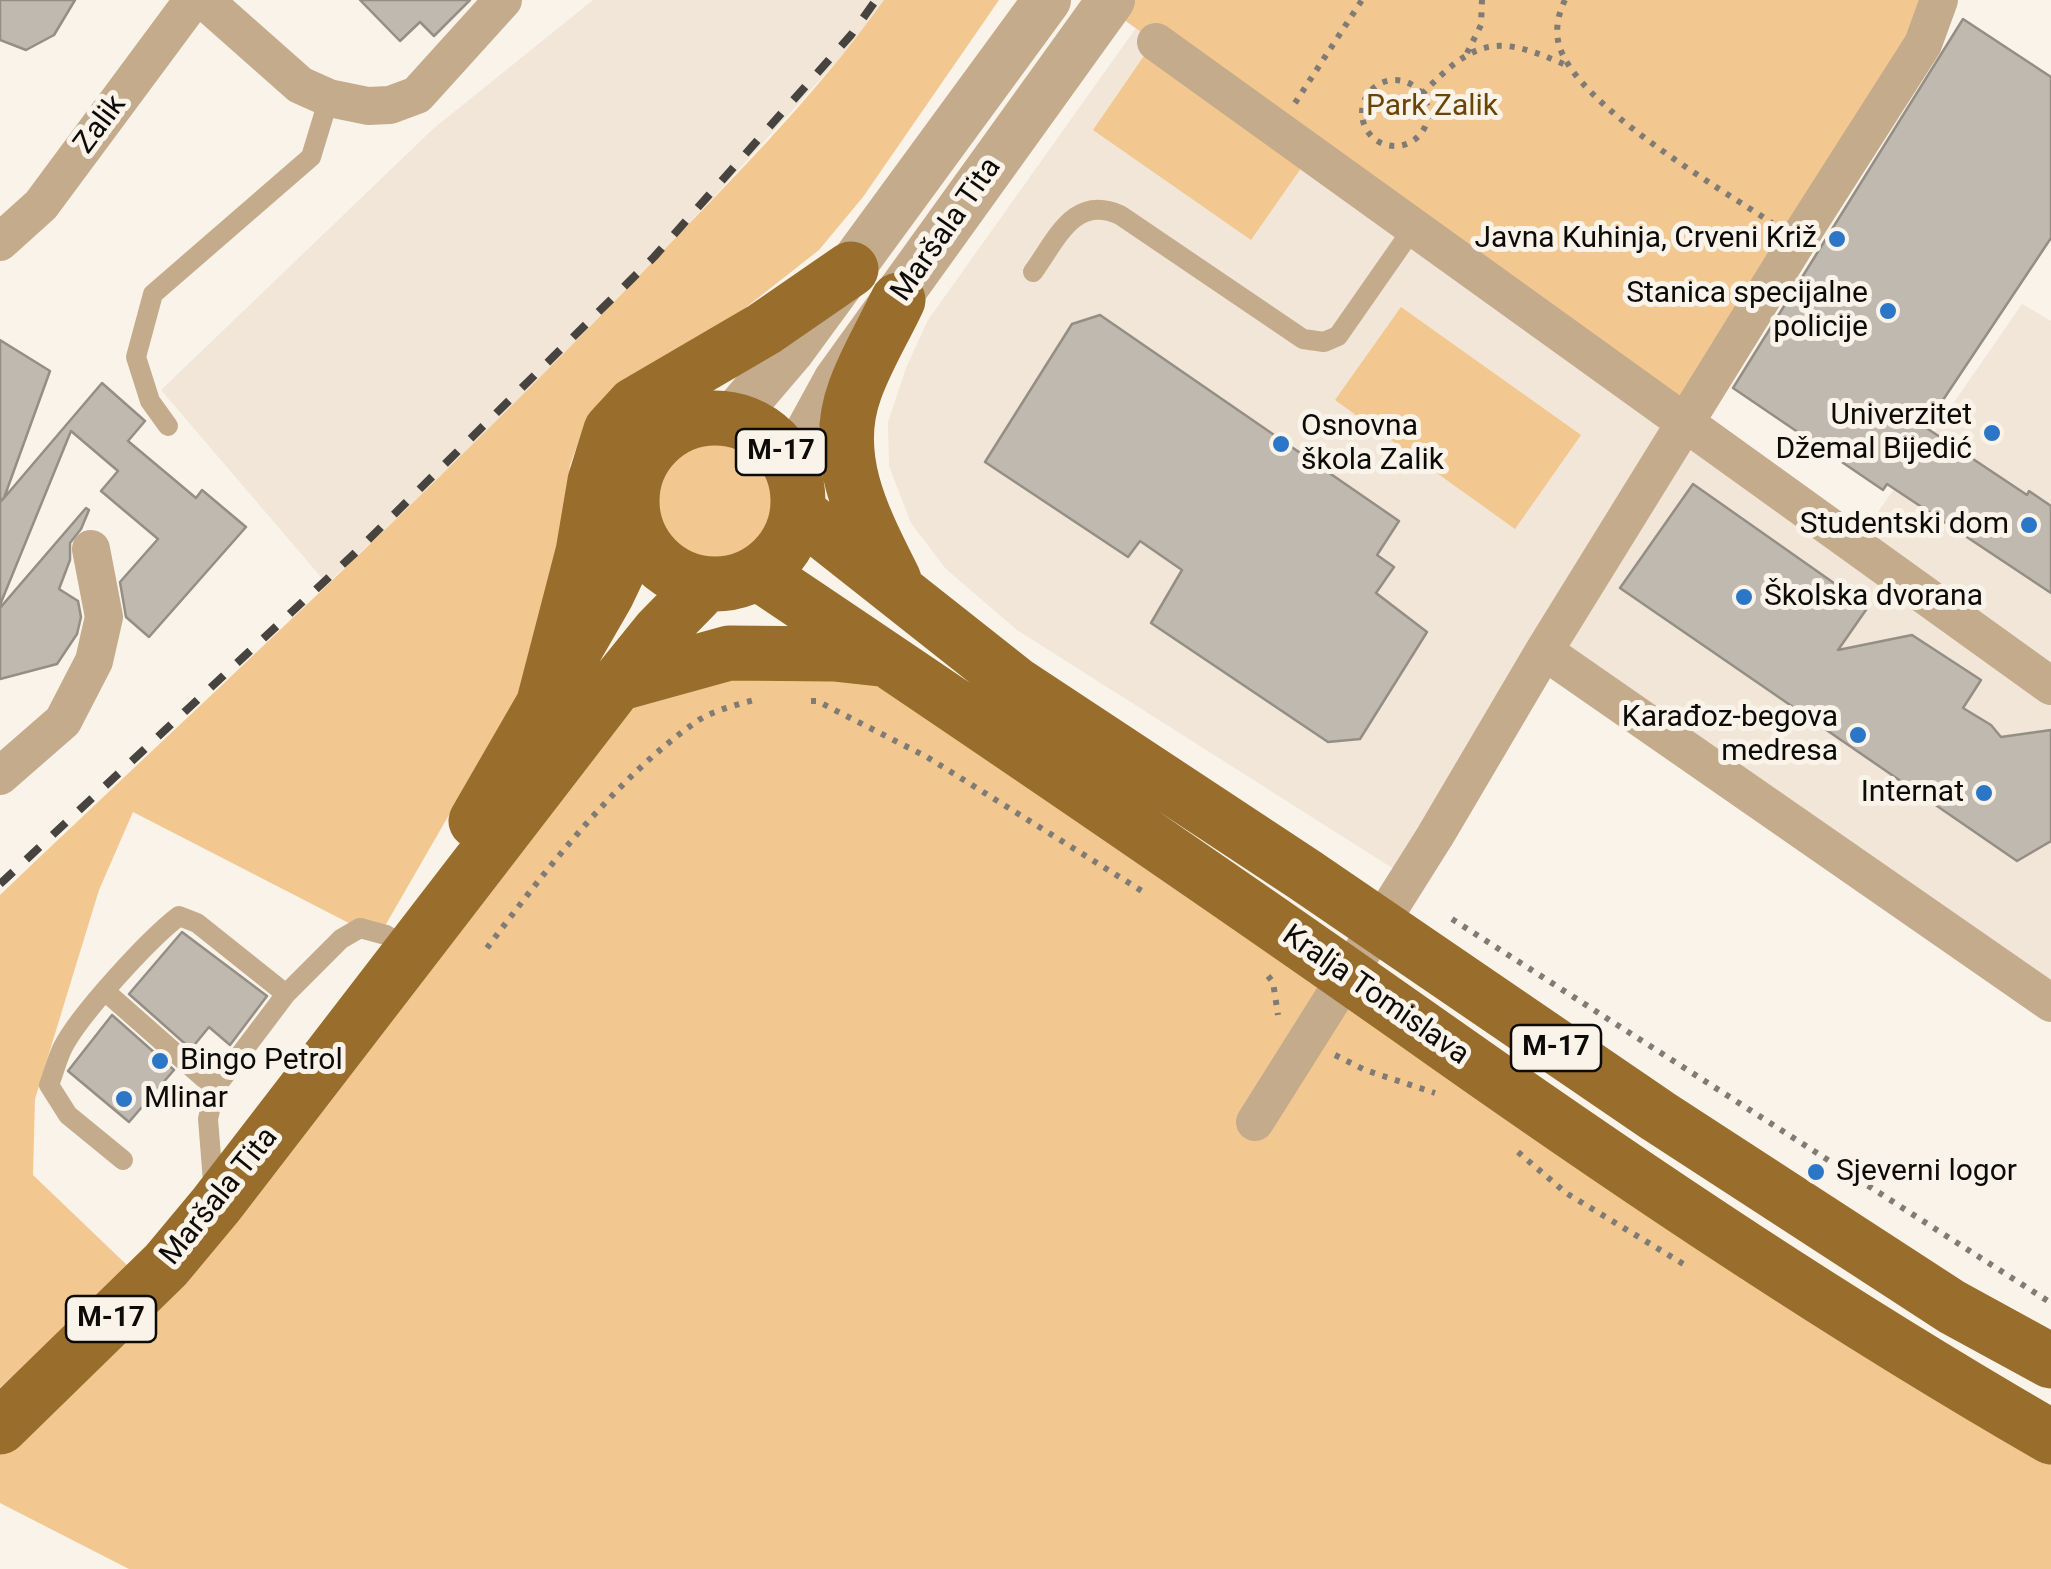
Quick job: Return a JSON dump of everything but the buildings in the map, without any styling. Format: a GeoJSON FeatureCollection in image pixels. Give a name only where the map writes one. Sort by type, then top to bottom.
{"type":"FeatureCollection","features":[{"type":"Feature","properties":{"kind":"main road"},"geometry":{"type":"LineString","coordinates":[[544,702],[583,552],[595,482],[611,430],[634,405],[764,329],[851,269]]}},
{"type":"Feature","properties":{"kind":"main road"},"geometry":{"type":"LineString","coordinates":[[898,300],[854,392],[844,446],[852,488],[902,596]]}},
{"type":"Feature","properties":{"kind":"main road","name":"M-17"},"geometry":{"type":"LineString","coordinates":[[706,418],[732,419],[756,428],[776,444],[794,488],[792,536],[778,557],[732,579],[684,578],[664,568],[637,531],[631,506],[634,480],[643,457],[660,437],[682,424],[706,418]]}},
{"type":"Feature","properties":{"kind":"main road","name":"Kralja Tomislava"},"geometry":{"type":"LineString","coordinates":[[794,488],[902,596],[1018,685],[1658,1116],[1952,1307],[2051,1361]]}},
{"type":"Feature","properties":{"kind":"main road","name":"Maršala Tita"},"geometry":{"type":"LineString","coordinates":[[378,993],[606,594],[637,531]]}},
{"type":"Feature","properties":{"kind":"main road","name":"Maršala Tita"},"geometry":{"type":"LineString","coordinates":[[0,1427],[166,1265],[617,684],[669,622],[732,579]]}},
{"type":"Feature","properties":{"kind":"main road","name":"Kralja Tomislava"},"geometry":{"type":"LineString","coordinates":[[732,579],[882,659],[1735,1242],[1933,1368],[2051,1437]]}},
{"type":"Feature","properties":{"kind":"main road"},"geometry":{"type":"LineString","coordinates":[[617,684],[730,653],[882,659]]}},
{"type":"Feature","properties":{"kind":"street","name":"Zalik"},"geometry":{"type":"LineString","coordinates":[[0,242],[41,205],[193,0]]}},
{"type":"Feature","properties":{"kind":"street"},"geometry":{"type":"LineString","coordinates":[[204,0],[300,85],[329,98],[368,106],[390,105],[417,95],[502,0]]}},
{"type":"Feature","properties":{"kind":"street","name":"Maršala Tita"},"geometry":{"type":"LineString","coordinates":[[732,419],[851,269],[1047,0]]}},
{"type":"Feature","properties":{"kind":"street","name":"Maršala Tita"},"geometry":{"type":"LineString","coordinates":[[794,488],[837,381],[1111,0]]}},
{"type":"Feature","properties":{"kind":"street"},"geometry":{"type":"LineString","coordinates":[[1255,1122],[1798,240],[1923,44],[1939,0]]}},
{"type":"Feature","properties":{"kind":"street"},"geometry":{"type":"LineString","coordinates":[[1156,42],[2051,686]]}},
{"type":"Feature","properties":{"kind":"street"},"geometry":{"type":"LineString","coordinates":[[0,776],[63,720],[94,661],[104,617],[91,548]]}},
{"type":"Feature","properties":{"kind":"street"},"geometry":{"type":"LineString","coordinates":[[1544,650],[2051,1003]]}},
{"type":"Feature","properties":{"kind":"lane"},"geometry":{"type":"LineString","coordinates":[[168,426],[150,401],[136,357],[152,294],[311,157],[329,98]]}},
{"type":"Feature","properties":{"kind":"lane"},"geometry":{"type":"LineString","coordinates":[[1034,272],[1074,216],[1090,208],[1106,208],[1302,339],[1324,342],[1338,336],[1414,227]]}},
{"type":"Feature","properties":{"kind":"lane"},"geometry":{"type":"LineString","coordinates":[[123,1160],[68,1115],[49,1084],[63,1047],[159,931],[178,916],[198,923],[286,994]]}},
{"type":"Feature","properties":{"kind":"lane"},"geometry":{"type":"LineString","coordinates":[[216,1205],[210,1178],[208,1119],[215,1088],[286,994],[341,939],[360,928],[404,946]]}},
{"type":"Feature","properties":{"kind":"lane"},"geometry":{"type":"LineString","coordinates":[[106,992],[215,1088]]}},
{"type":"Feature","properties":{"kind":"path"},"geometry":{"type":"LineString","coordinates":[[1278,129],[1362,0]]}},
{"type":"Feature","properties":{"kind":"path"},"geometry":{"type":"LineString","coordinates":[[1467,54],[1481,25],[1482,0]]}},
{"type":"Feature","properties":{"kind":"path"},"geometry":{"type":"LineString","coordinates":[[1565,0],[1558,20],[1558,42],[1571,68],[1611,113],[1798,240]]}},
{"type":"Feature","properties":{"kind":"path"},"geometry":{"type":"LineString","coordinates":[[1422,94],[1446,69],[1484,47],[1517,46],[1571,68]]}},
{"type":"Feature","properties":{"kind":"path"},"geometry":{"type":"LineString","coordinates":[[1395,80],[1414,86],[1422,94],[1426,123],[1414,140],[1385,144],[1368,132],[1362,113],[1368,94],[1375,87],[1395,80]]}},
{"type":"Feature","properties":{"kind":"path"},"geometry":{"type":"LineString","coordinates":[[487,948],[584,828],[648,762],[699,719],[752,700],[768,700]]}},
{"type":"Feature","properties":{"kind":"path"},"geometry":{"type":"LineString","coordinates":[[801,700],[817,701],[927,757],[1152,897]]}},
{"type":"Feature","properties":{"kind":"path"},"geometry":{"type":"LineString","coordinates":[[1511,954],[2051,1303]]}},
{"type":"Feature","properties":{"kind":"path"},"geometry":{"type":"LineString","coordinates":[[1264,970],[1273,982],[1280,1008],[1277,1020]]}},
{"type":"Feature","properties":{"kind":"shaded area"},"geometry":{"type":"Polygon","coordinates":[[[593,0],[884,0],[855,41],[713,198],[502,418],[327,584],[161,390],[433,129],[593,0]]]}},
{"type":"Feature","properties":{"kind":"shaded area","name":"Osnovna škola Zalik"},"geometry":{"type":"Polygon","coordinates":[[[1136,28],[1856,544],[2022,304],[2051,321],[2051,1003],[1545,651],[1408,878],[1017,630],[946,569],[911,523],[889,466],[888,422],[906,368],[928,320],[1136,28]]]}},
{"type":"Feature","properties":{"kind":"green space"},"geometry":{"type":"Polygon","coordinates":[[[884,0],[999,0],[863,197],[819,250],[580,438],[570,465],[528,678],[378,938],[133,812],[99,890],[35,1099],[33,1175],[130,1268],[0,1388],[0,895],[482,436],[766,143],[884,0]]]}},
{"type":"Feature","properties":{"kind":"green space","name":"Park Zalik"},"geometry":{"type":"Polygon","coordinates":[[[1111,0],[1939,0],[1687,422],[1106,7],[1111,0]]]}},
{"type":"Feature","properties":{"kind":"green space"},"geometry":{"type":"Polygon","coordinates":[[[1146,53],[1304,164],[1251,240],[1093,130],[1146,53]]]}},
{"type":"Feature","properties":{"kind":"green space"},"geometry":{"type":"Polygon","coordinates":[[[1401,307],[1581,435],[1515,529],[1335,400],[1401,307]]]}},
{"type":"Feature","properties":{"kind":"green space"},"geometry":{"type":"Polygon","coordinates":[[[714,423],[743,429],[768,446],[785,471],[791,500],[785,529],[768,554],[743,571],[714,577],[685,571],[660,554],[643,529],[637,500],[643,471],[660,446],[685,429],[714,423]]]}},
{"type":"Feature","properties":{"kind":"green space"},"geometry":{"type":"Polygon","coordinates":[[[834,654],[2051,1437],[2051,1569],[129,1569],[0,1503],[0,1427],[617,684],[834,654]]]}},
{"type":"Feature","properties":{"kind":"railway"},"geometry":{"type":"LineString","coordinates":[[0,884],[355,553],[654,257],[851,35],[876,0]]}},
{"type":"Feature","properties":{"kind":"place","name":"Javna Kuhinja, Crveni Križ"},"geometry":{"type":"Point","coordinates":[1837,239]}},
{"type":"Feature","properties":{"kind":"place","name":"Stanica specijalne policije"},"geometry":{"type":"Point","coordinates":[1888,311]}},
{"type":"Feature","properties":{"kind":"place","name":"Univerzitet Džemal Bijedić"},"geometry":{"type":"Point","coordinates":[1992,433]}},
{"type":"Feature","properties":{"kind":"place","name":"Osnovna škola Zalik"},"geometry":{"type":"Point","coordinates":[1281,444]}},
{"type":"Feature","properties":{"kind":"place","name":"Studentski dom"},"geometry":{"type":"Point","coordinates":[2029,525]}},
{"type":"Feature","properties":{"kind":"place","name":"Školska dvorana"},"geometry":{"type":"Point","coordinates":[1744,597]}},
{"type":"Feature","properties":{"kind":"place","name":"Karađoz-begova medresa"},"geometry":{"type":"Point","coordinates":[1858,735]}},
{"type":"Feature","properties":{"kind":"place","name":"Internat"},"geometry":{"type":"Point","coordinates":[1984,793]}},
{"type":"Feature","properties":{"kind":"place","name":"Bingo Petrol"},"geometry":{"type":"Point","coordinates":[160,1061]}},
{"type":"Feature","properties":{"kind":"place","name":"Mlinar"},"geometry":{"type":"Point","coordinates":[124,1099]}},
{"type":"Feature","properties":{"kind":"place","name":"Sjeverni logor"},"geometry":{"type":"Point","coordinates":[1816,1172]}}]}
